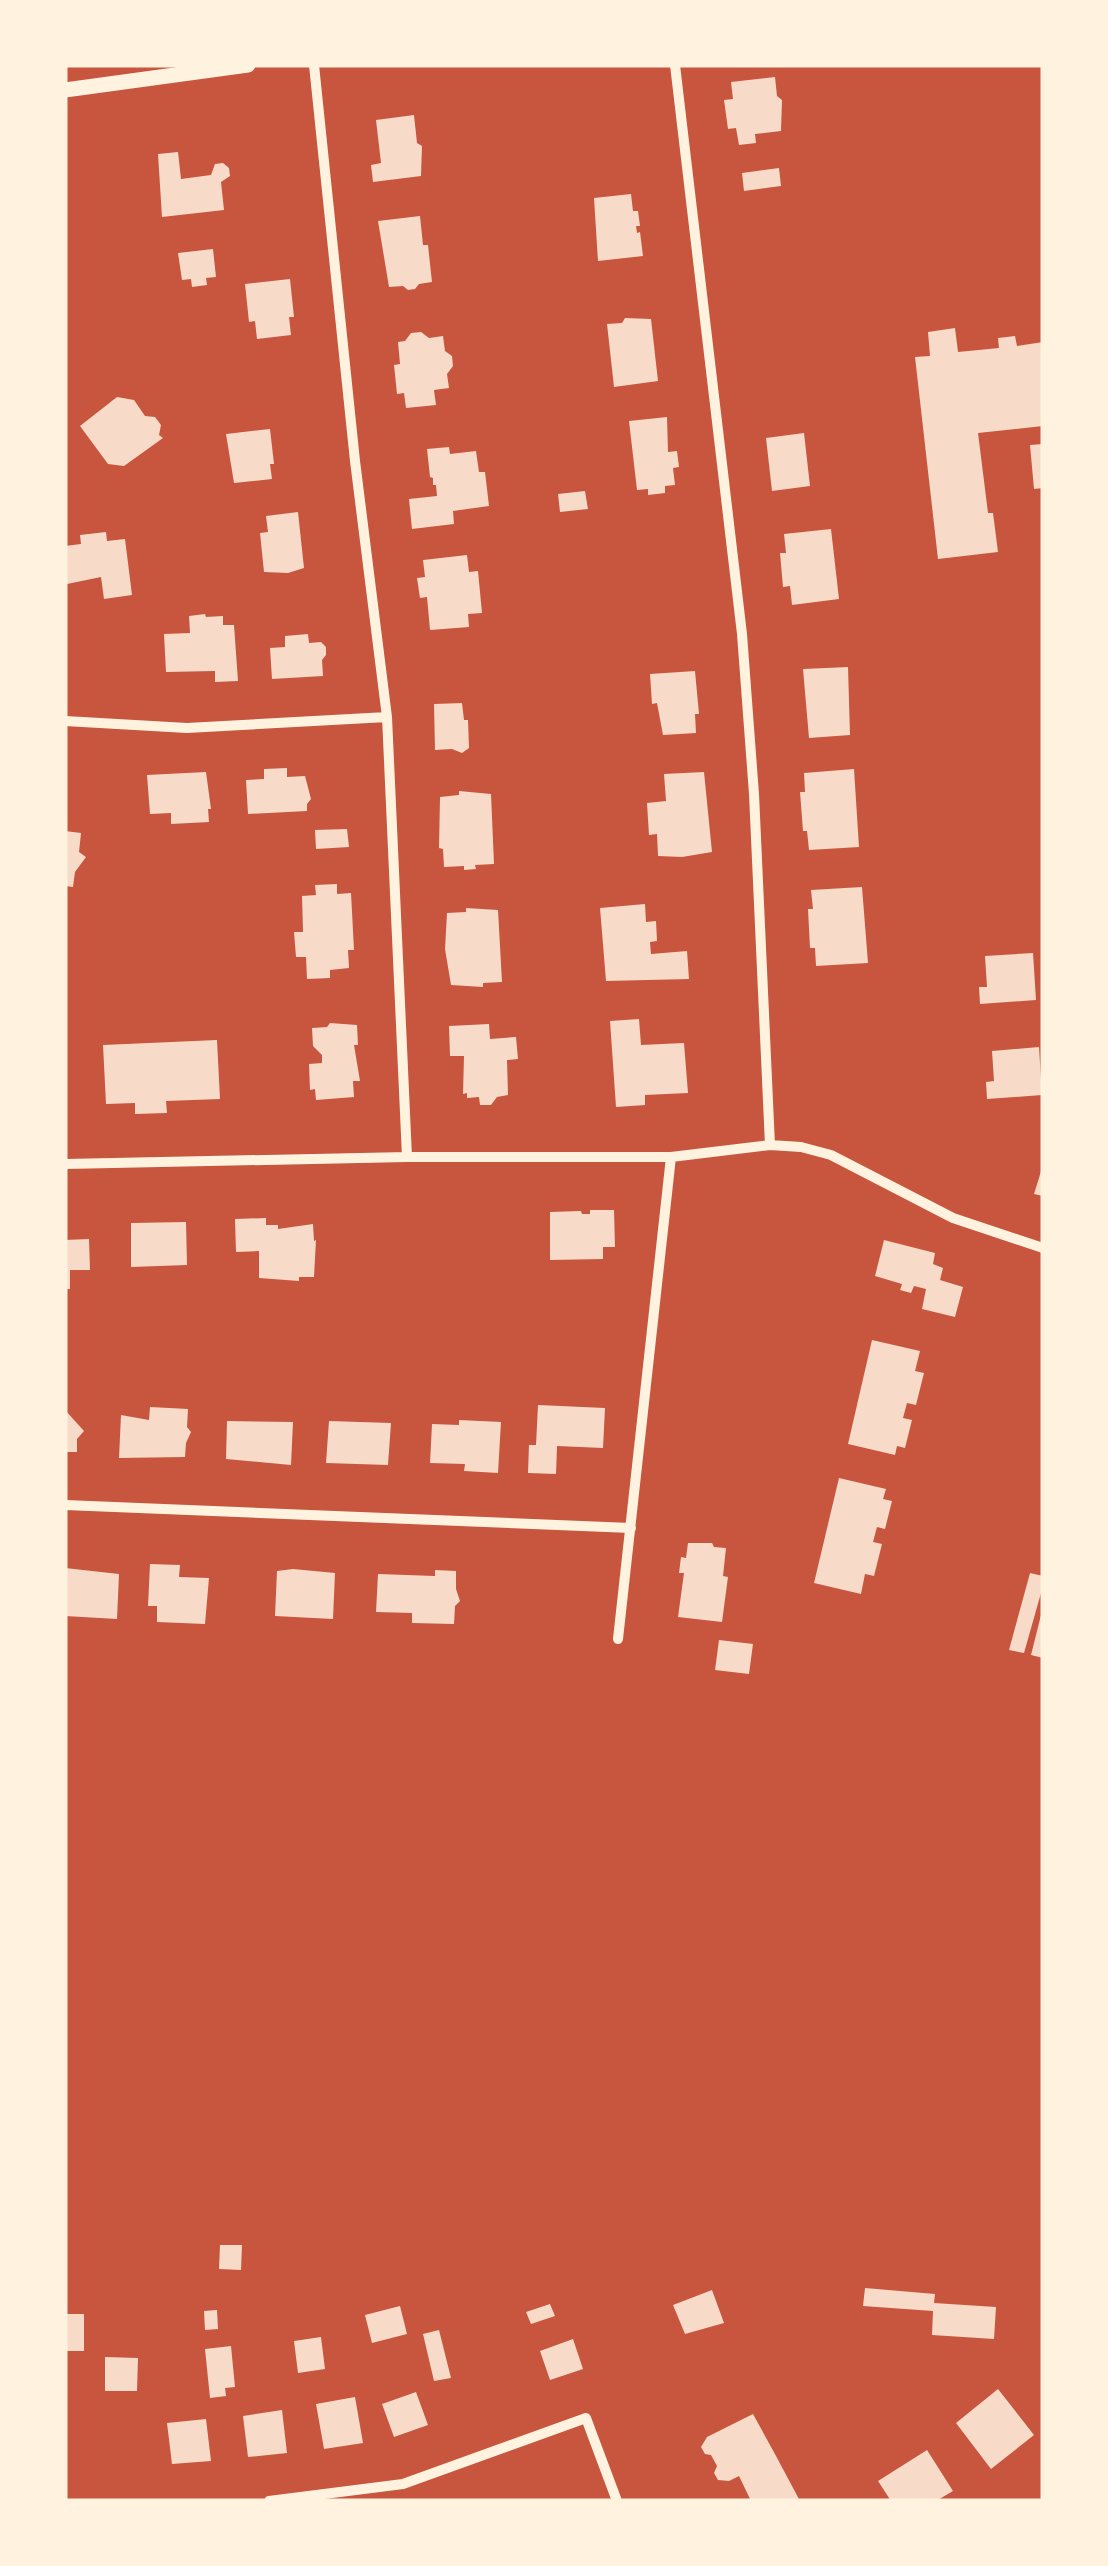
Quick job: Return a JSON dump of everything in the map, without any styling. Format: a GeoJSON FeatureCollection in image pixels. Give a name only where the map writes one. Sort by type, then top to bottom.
{"type":"FeatureCollection","features":[{"type":"Feature","properties":{"kind":"street"},"geometry":{"type":"LineString","coordinates":[[65,90],[248,65]]}},
{"type":"Feature","properties":{"kind":"street"},"geometry":{"type":"LineString","coordinates":[[314,65],[354,461],[387,717],[407,1157]]}},
{"type":"Feature","properties":{"kind":"street"},"geometry":{"type":"LineString","coordinates":[[675,65],[742,634],[754,794],[770,1145]]}},
{"type":"Feature","properties":{"kind":"street"},"geometry":{"type":"LineString","coordinates":[[65,721],[187,728],[387,717]]}},
{"type":"Feature","properties":{"kind":"street"},"geometry":{"type":"LineString","coordinates":[[65,1164],[407,1157],[671,1157],[770,1145],[801,1147],[832,1155],[953,1218],[1043,1248]]}},
{"type":"Feature","properties":{"kind":"street"},"geometry":{"type":"LineString","coordinates":[[618,1639],[671,1157]]}},
{"type":"Feature","properties":{"kind":"street"},"geometry":{"type":"LineString","coordinates":[[65,1506],[631,1528]]}},
{"type":"Feature","properties":{"kind":"street"},"geometry":{"type":"LineString","coordinates":[[269,2501],[403,2484],[586,2418],[617,2501]]}},
{"type":"Feature","properties":{"kind":"building"},"geometry":{"type":"Polygon","coordinates":[[[775,77],[777,96],[782,100],[781,131],[755,134],[756,143],[739,145],[736,128],[728,129],[724,100],[733,99],[731,82],[775,77]]]}},
{"type":"Feature","properties":{"kind":"building"},"geometry":{"type":"Polygon","coordinates":[[[414,115],[417,143],[422,146],[421,176],[373,182],[371,165],[381,163],[376,120],[414,115]]]}},
{"type":"Feature","properties":{"kind":"building"},"geometry":{"type":"Polygon","coordinates":[[[178,152],[181,179],[211,175],[215,164],[223,163],[229,168],[230,176],[221,182],[224,210],[162,217],[158,154],[178,152]]]}},
{"type":"Feature","properties":{"kind":"building"},"geometry":{"type":"Polygon","coordinates":[[[779,168],[781,186],[744,191],[742,173],[779,168]]]}},
{"type":"Feature","properties":{"kind":"building"},"geometry":{"type":"Polygon","coordinates":[[[631,194],[633,211],[638,211],[640,226],[636,226],[643,256],[598,261],[594,198],[631,194]]]}},
{"type":"Feature","properties":{"kind":"building"},"geometry":{"type":"Polygon","coordinates":[[[420,216],[432,282],[408,290],[403,286],[389,287],[378,221],[420,216]]]}},
{"type":"Feature","properties":{"kind":"building"},"geometry":{"type":"Polygon","coordinates":[[[213,249],[216,277],[206,278],[207,285],[192,287],[191,279],[182,280],[178,253],[213,249]]]}},
{"type":"Feature","properties":{"kind":"building"},"geometry":{"type":"Polygon","coordinates":[[[290,279],[294,317],[289,317],[291,335],[257,339],[255,321],[249,322],[245,284],[290,279]]]}},
{"type":"Feature","properties":{"kind":"building"},"geometry":{"type":"Polygon","coordinates":[[[625,318],[651,319],[658,381],[614,387],[607,324],[622,323],[625,318]]]}},
{"type":"Feature","properties":{"kind":"building"},"geometry":{"type":"Polygon","coordinates":[[[955,328],[958,352],[999,348],[998,338],[1015,336],[1017,346],[1043,342],[1043,426],[978,433],[988,513],[993,513],[998,552],[938,559],[915,357],[930,356],[928,332],[955,328]]]}},
{"type":"Feature","properties":{"kind":"building"},"geometry":{"type":"Polygon","coordinates":[[[421,332],[429,338],[443,336],[445,351],[452,356],[453,366],[447,374],[449,388],[434,390],[436,405],[406,408],[404,393],[397,394],[394,365],[400,364],[398,342],[405,341],[411,333],[421,332]]]}},
{"type":"Feature","properties":{"kind":"building"},"geometry":{"type":"Polygon","coordinates":[[[117,397],[134,400],[145,416],[155,417],[163,438],[124,466],[108,464],[80,426],[117,397]]]}},
{"type":"Feature","properties":{"kind":"building"},"geometry":{"type":"Polygon","coordinates":[[[667,417],[668,452],[677,451],[679,467],[673,468],[675,485],[665,486],[665,493],[648,495],[648,489],[637,490],[629,421],[667,417]]]}},
{"type":"Feature","properties":{"kind":"building"},"geometry":{"type":"Polygon","coordinates":[[[270,429],[272,479],[234,483],[226,434],[270,429]]]}},
{"type":"Feature","properties":{"kind":"building"},"geometry":{"type":"Polygon","coordinates":[[[804,433],[810,486],[772,491],[766,438],[804,433]]]}},
{"type":"Feature","properties":{"kind":"building"},"geometry":{"type":"Polygon","coordinates":[[[1043,444],[1043,488],[1034,489],[1030,445],[1043,444]]]}},
{"type":"Feature","properties":{"kind":"building"},"geometry":{"type":"Polygon","coordinates":[[[449,447],[450,454],[476,451],[479,472],[485,472],[489,506],[453,511],[454,524],[412,529],[409,499],[437,496],[427,449],[449,447]]]}},
{"type":"Feature","properties":{"kind":"building"},"geometry":{"type":"Polygon","coordinates":[[[585,491],[588,509],[560,512],[558,494],[585,491]]]}},
{"type":"Feature","properties":{"kind":"building"},"geometry":{"type":"Polygon","coordinates":[[[298,512],[304,568],[288,573],[264,572],[260,533],[268,532],[266,516],[298,512]]]}},
{"type":"Feature","properties":{"kind":"building"},"geometry":{"type":"Polygon","coordinates":[[[831,529],[839,599],[792,605],[790,586],[783,587],[780,553],[786,553],[784,534],[831,529]]]}},
{"type":"Feature","properties":{"kind":"building"},"geometry":{"type":"Polygon","coordinates":[[[106,532],[107,541],[125,539],[132,595],[104,599],[101,577],[67,584],[65,546],[81,544],[80,535],[106,532]]]}},
{"type":"Feature","properties":{"kind":"building"},"geometry":{"type":"Polygon","coordinates":[[[467,555],[469,572],[478,571],[482,613],[468,614],[469,627],[430,630],[427,597],[420,598],[417,578],[425,577],[423,560],[467,555]]]}},
{"type":"Feature","properties":{"kind":"building"},"geometry":{"type":"Polygon","coordinates":[[[189,616],[223,616],[223,625],[234,625],[238,681],[215,682],[215,671],[166,672],[164,634],[190,633],[189,616]]]}},
{"type":"Feature","properties":{"kind":"building"},"geometry":{"type":"Polygon","coordinates":[[[308,634],[309,643],[321,642],[326,647],[323,676],[272,679],[270,648],[285,647],[285,636],[308,634]]]}},
{"type":"Feature","properties":{"kind":"building"},"geometry":{"type":"Polygon","coordinates":[[[848,667],[850,735],[809,738],[803,669],[848,667]]]}},
{"type":"Feature","properties":{"kind":"building"},"geometry":{"type":"Polygon","coordinates":[[[695,671],[699,714],[695,714],[696,733],[663,735],[657,703],[652,704],[650,674],[695,671]]]}},
{"type":"Feature","properties":{"kind":"building"},"geometry":{"type":"Polygon","coordinates":[[[462,703],[464,720],[468,720],[469,748],[462,753],[435,750],[434,704],[462,703]]]}},
{"type":"Feature","properties":{"kind":"building"},"geometry":{"type":"Polygon","coordinates":[[[287,768],[287,777],[305,776],[311,799],[307,811],[248,814],[246,780],[264,779],[264,769],[287,768]]]}},
{"type":"Feature","properties":{"kind":"building"},"geometry":{"type":"Polygon","coordinates":[[[854,769],[859,847],[809,850],[807,831],[803,831],[800,792],[805,792],[804,773],[854,769]]]}},
{"type":"Feature","properties":{"kind":"building"},"geometry":{"type":"Polygon","coordinates":[[[206,772],[209,822],[171,824],[171,813],[150,814],[147,775],[206,772]]]}},
{"type":"Feature","properties":{"kind":"building"},"geometry":{"type":"Polygon","coordinates":[[[704,772],[712,852],[658,856],[657,834],[649,835],[647,803],[666,801],[664,774],[704,772]]]}},
{"type":"Feature","properties":{"kind":"building"},"geometry":{"type":"Polygon","coordinates":[[[459,791],[491,794],[494,864],[464,870],[464,866],[444,867],[443,849],[439,848],[440,797],[459,795],[459,791]]]}},
{"type":"Feature","properties":{"kind":"building"},"geometry":{"type":"Polygon","coordinates":[[[347,829],[349,847],[316,849],[315,830],[347,829]]]}},
{"type":"Feature","properties":{"kind":"building"},"geometry":{"type":"Polygon","coordinates":[[[65,831],[81,833],[79,852],[86,857],[75,872],[73,887],[65,886],[65,831]]]}},
{"type":"Feature","properties":{"kind":"building"},"geometry":{"type":"Polygon","coordinates":[[[337,884],[337,894],[351,893],[354,950],[348,950],[349,968],[330,970],[330,978],[307,979],[306,957],[296,957],[294,932],[303,932],[302,896],[316,895],[315,885],[337,884]]]}},
{"type":"Feature","properties":{"kind":"building"},"geometry":{"type":"Polygon","coordinates":[[[862,887],[868,963],[816,966],[815,948],[810,948],[811,890],[862,887]]]}},
{"type":"Feature","properties":{"kind":"building"},"geometry":{"type":"Polygon","coordinates":[[[645,904],[646,922],[656,921],[657,941],[650,942],[651,954],[687,951],[689,979],[606,981],[600,908],[645,904]]]}},
{"type":"Feature","properties":{"kind":"building"},"geometry":{"type":"Polygon","coordinates":[[[466,908],[498,910],[502,982],[483,983],[483,987],[451,985],[445,949],[447,913],[466,912],[466,908]]]}},
{"type":"Feature","properties":{"kind":"building"},"geometry":{"type":"Polygon","coordinates":[[[1033,953],[1036,1000],[980,1004],[979,987],[987,987],[985,956],[1033,953]]]}},
{"type":"Feature","properties":{"kind":"building"},"geometry":{"type":"Polygon","coordinates":[[[639,1019],[641,1045],[684,1043],[688,1093],[645,1095],[645,1105],[616,1107],[610,1021],[639,1019]]]}},
{"type":"Feature","properties":{"kind":"building"},"geometry":{"type":"Polygon","coordinates":[[[330,1023],[357,1025],[358,1045],[354,1045],[360,1081],[353,1081],[354,1097],[316,1100],[315,1089],[310,1090],[309,1064],[322,1063],[322,1055],[313,1046],[312,1028],[327,1027],[330,1023]]]}},
{"type":"Feature","properties":{"kind":"building"},"geometry":{"type":"Polygon","coordinates":[[[489,1024],[490,1039],[516,1037],[518,1059],[507,1060],[508,1095],[497,1097],[491,1105],[480,1105],[479,1097],[467,1098],[467,1093],[463,1094],[464,1056],[450,1056],[449,1026],[489,1024]]]}},
{"type":"Feature","properties":{"kind":"building"},"geometry":{"type":"Polygon","coordinates":[[[217,1040],[220,1099],[166,1101],[167,1113],[135,1114],[135,1103],[106,1104],[103,1045],[217,1040]]]}},
{"type":"Feature","properties":{"kind":"building"},"geometry":{"type":"Polygon","coordinates":[[[1039,1047],[1042,1095],[987,1099],[986,1082],[994,1081],[992,1051],[1039,1047]]]}},
{"type":"Feature","properties":{"kind":"building"},"geometry":{"type":"Polygon","coordinates":[[[1043,1165],[1043,1196],[1034,1194],[1043,1165]]]}},
{"type":"Feature","properties":{"kind":"building"},"geometry":{"type":"Polygon","coordinates":[[[590,1210],[614,1210],[615,1247],[603,1247],[603,1259],[550,1260],[550,1212],[590,1214],[590,1210]]]}},
{"type":"Feature","properties":{"kind":"building"},"geometry":{"type":"Polygon","coordinates":[[[266,1218],[266,1225],[278,1225],[278,1229],[313,1224],[314,1277],[299,1277],[299,1281],[259,1278],[259,1251],[236,1252],[235,1219],[266,1218]]]}},
{"type":"Feature","properties":{"kind":"building"},"geometry":{"type":"Polygon","coordinates":[[[186,1222],[187,1265],[131,1267],[131,1223],[186,1222]]]}},
{"type":"Feature","properties":{"kind":"building"},"geometry":{"type":"Polygon","coordinates":[[[89,1239],[90,1270],[70,1270],[70,1289],[65,1289],[65,1240],[89,1239]]]}},
{"type":"Feature","properties":{"kind":"building"},"geometry":{"type":"Polygon","coordinates":[[[884,1240],[935,1253],[933,1264],[943,1268],[940,1280],[963,1287],[955,1317],[922,1309],[926,1289],[914,1286],[911,1293],[900,1290],[902,1284],[875,1276],[884,1240]]]}},
{"type":"Feature","properties":{"kind":"building"},"geometry":{"type":"Polygon","coordinates":[[[872,1340],[920,1351],[915,1371],[924,1373],[916,1405],[907,1403],[903,1418],[912,1420],[905,1448],[897,1446],[895,1455],[848,1444],[872,1340]]]}},
{"type":"Feature","properties":{"kind":"building"},"geometry":{"type":"Polygon","coordinates":[[[538,1405],[605,1408],[603,1448],[557,1446],[556,1474],[528,1473],[529,1445],[536,1445],[538,1405]]]}},
{"type":"Feature","properties":{"kind":"building"},"geometry":{"type":"Polygon","coordinates":[[[150,1407],[188,1409],[187,1427],[191,1432],[185,1457],[119,1458],[121,1415],[149,1420],[150,1407]]]}},
{"type":"Feature","properties":{"kind":"building"},"geometry":{"type":"Polygon","coordinates":[[[65,1410],[84,1431],[77,1439],[77,1452],[65,1452],[65,1410]]]}},
{"type":"Feature","properties":{"kind":"building"},"geometry":{"type":"Polygon","coordinates":[[[459,1420],[501,1422],[498,1473],[464,1471],[465,1464],[430,1463],[432,1424],[459,1425],[459,1420]]]}},
{"type":"Feature","properties":{"kind":"building"},"geometry":{"type":"Polygon","coordinates":[[[227,1421],[293,1422],[291,1465],[226,1459],[227,1421]]]}},
{"type":"Feature","properties":{"kind":"building"},"geometry":{"type":"Polygon","coordinates":[[[329,1421],[391,1423],[388,1465],[326,1463],[329,1421]]]}},
{"type":"Feature","properties":{"kind":"building"},"geometry":{"type":"Polygon","coordinates":[[[839,1478],[886,1489],[883,1499],[892,1501],[885,1529],[877,1527],[873,1542],[882,1544],[874,1576],[865,1574],[861,1594],[814,1583],[839,1478]]]}},
{"type":"Feature","properties":{"kind":"building"},"geometry":{"type":"Polygon","coordinates":[[[688,1543],[712,1543],[714,1547],[726,1548],[723,1576],[728,1577],[722,1622],[678,1617],[684,1573],[679,1573],[681,1557],[686,1558],[688,1543]]]}},
{"type":"Feature","properties":{"kind":"building"},"geometry":{"type":"Polygon","coordinates":[[[150,1564],[180,1565],[179,1577],[209,1578],[205,1624],[157,1622],[157,1606],[148,1606],[150,1564]]]}},
{"type":"Feature","properties":{"kind":"building"},"geometry":{"type":"Polygon","coordinates":[[[65,1568],[119,1574],[117,1619],[65,1616],[65,1568]]]}},
{"type":"Feature","properties":{"kind":"building"},"geometry":{"type":"Polygon","coordinates":[[[435,1570],[456,1571],[460,1601],[455,1606],[454,1624],[412,1623],[412,1613],[376,1612],[378,1574],[435,1576],[435,1570]]]}},
{"type":"Feature","properties":{"kind":"building"},"geometry":{"type":"Polygon","coordinates":[[[277,1571],[335,1573],[333,1619],[275,1616],[277,1571]]]}},
{"type":"Feature","properties":{"kind":"building"},"geometry":{"type":"Polygon","coordinates":[[[1030,1573],[1043,1576],[1043,1586],[1024,1653],[1009,1650],[1030,1573]]]}},
{"type":"Feature","properties":{"kind":"building"},"geometry":{"type":"Polygon","coordinates":[[[1043,1612],[1043,1658],[1031,1655],[1043,1612]]]}},
{"type":"Feature","properties":{"kind":"building"},"geometry":{"type":"Polygon","coordinates":[[[719,1640],[753,1644],[749,1674],[715,1670],[719,1640]]]}},
{"type":"Feature","properties":{"kind":"building"},"geometry":{"type":"Polygon","coordinates":[[[220,2245],[242,2245],[241,2270],[219,2269],[220,2245]]]}},
{"type":"Feature","properties":{"kind":"building"},"geometry":{"type":"Polygon","coordinates":[[[865,2288],[935,2294],[934,2303],[996,2307],[994,2339],[932,2335],[933,2311],[863,2306],[865,2288]]]}},
{"type":"Feature","properties":{"kind":"building"},"geometry":{"type":"Polygon","coordinates":[[[712,2290],[724,2323],[685,2334],[673,2305],[712,2290]]]}},
{"type":"Feature","properties":{"kind":"building"},"geometry":{"type":"Polygon","coordinates":[[[550,2304],[555,2316],[531,2324],[526,2312],[550,2304]]]}},
{"type":"Feature","properties":{"kind":"building"},"geometry":{"type":"Polygon","coordinates":[[[400,2306],[407,2334],[372,2343],[365,2315],[400,2306]]]}},
{"type":"Feature","properties":{"kind":"building"},"geometry":{"type":"Polygon","coordinates":[[[217,2310],[218,2329],[205,2330],[204,2311],[217,2310]]]}},
{"type":"Feature","properties":{"kind":"building"},"geometry":{"type":"Polygon","coordinates":[[[65,2314],[84,2314],[84,2351],[65,2351],[65,2314]]]}},
{"type":"Feature","properties":{"kind":"building"},"geometry":{"type":"Polygon","coordinates":[[[439,2330],[451,2378],[434,2381],[423,2334],[439,2330]]]}},
{"type":"Feature","properties":{"kind":"building"},"geometry":{"type":"Polygon","coordinates":[[[321,2337],[325,2369],[298,2373],[294,2341],[321,2337]]]}},
{"type":"Feature","properties":{"kind":"building"},"geometry":{"type":"Polygon","coordinates":[[[573,2339],[583,2369],[550,2380],[540,2351],[573,2339]]]}},
{"type":"Feature","properties":{"kind":"building"},"geometry":{"type":"Polygon","coordinates":[[[231,2346],[235,2387],[225,2388],[226,2396],[210,2398],[205,2349],[231,2346]]]}},
{"type":"Feature","properties":{"kind":"building"},"geometry":{"type":"Polygon","coordinates":[[[105,2357],[138,2358],[137,2391],[105,2391],[105,2357]]]}},
{"type":"Feature","properties":{"kind":"building"},"geometry":{"type":"Polygon","coordinates":[[[998,2389],[1034,2435],[991,2469],[956,2423],[998,2389]]]}},
{"type":"Feature","properties":{"kind":"building"},"geometry":{"type":"Polygon","coordinates":[[[416,2392],[428,2425],[394,2437],[382,2404],[416,2392]]]}},
{"type":"Feature","properties":{"kind":"building"},"geometry":{"type":"Polygon","coordinates":[[[355,2397],[363,2443],[324,2449],[316,2404],[355,2397]]]}},
{"type":"Feature","properties":{"kind":"building"},"geometry":{"type":"Polygon","coordinates":[[[282,2410],[287,2453],[248,2457],[243,2416],[282,2410]]]}},
{"type":"Feature","properties":{"kind":"building"},"geometry":{"type":"Polygon","coordinates":[[[753,2414],[800,2501],[751,2501],[739,2476],[729,2481],[718,2480],[714,2473],[717,2466],[701,2447],[707,2437],[753,2414]]]}},
{"type":"Feature","properties":{"kind":"building"},"geometry":{"type":"Polygon","coordinates":[[[206,2419],[211,2461],[172,2464],[167,2423],[206,2419]]]}},
{"type":"Feature","properties":{"kind":"building"},"geometry":{"type":"Polygon","coordinates":[[[927,2450],[953,2491],[936,2501],[891,2501],[878,2481],[927,2450]]]}}]}
